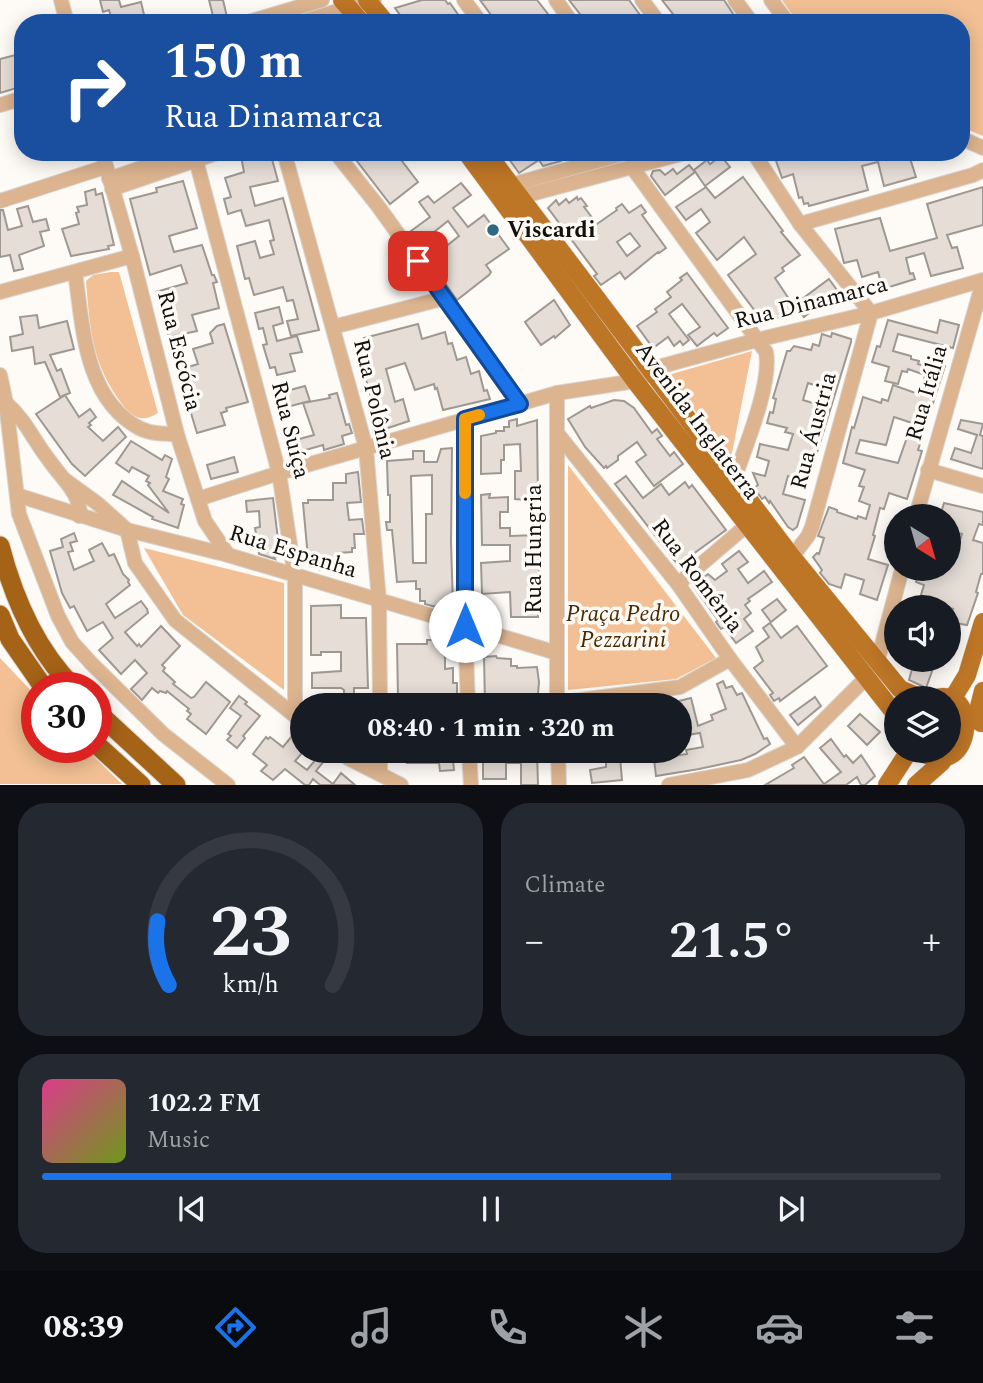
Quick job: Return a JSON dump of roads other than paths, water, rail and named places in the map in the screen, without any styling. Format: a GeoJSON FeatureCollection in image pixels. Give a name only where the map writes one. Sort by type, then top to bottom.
{"type":"FeatureCollection","features":[{"type":"Feature","properties":{"kind":"highway"},"geometry":{"type":"LineString","coordinates":[[0,546],[9,581],[32,630],[62,672]]}},
{"type":"Feature","properties":{"kind":"highway"},"geometry":{"type":"LineString","coordinates":[[0,615],[10,639],[33,672]]}},
{"type":"Feature","properties":{"kind":"highway"},"geometry":{"type":"LineString","coordinates":[[112,725],[176,785]]}},
{"type":"Feature","properties":{"kind":"highway"},"geometry":{"type":"LineString","coordinates":[[112,759],[141,785]]}},
{"type":"Feature","properties":{"kind":"main road","name":"Avenida Inglaterra"},"geometry":{"type":"LineString","coordinates":[[475,161],[509,196],[650,369],[792,557],[897,686]]}},
{"type":"Feature","properties":{"kind":"main road","name":"Avenida Inglaterra"},"geometry":{"type":"LineString","coordinates":[[491,161],[509,196],[635,381],[884,700]]}},
{"type":"Feature","properties":{"kind":"main road"},"geometry":{"type":"LineString","coordinates":[[956,686],[967,675],[983,622]]}},
{"type":"Feature","properties":{"kind":"main road"},"geometry":{"type":"LineString","coordinates":[[866,678],[879,665]]}},
{"type":"Feature","properties":{"kind":"main road"},"geometry":{"type":"LineString","coordinates":[[961,759],[968,758],[978,733],[983,691]]}},
{"type":"Feature","properties":{"kind":"main road"},"geometry":{"type":"LineString","coordinates":[[961,705],[971,709],[979,722]]}},
{"type":"Feature","properties":{"kind":"main road"},"geometry":{"type":"LineString","coordinates":[[887,785],[901,763]]}},
{"type":"Feature","properties":{"kind":"main road"},"geometry":{"type":"LineString","coordinates":[[916,785],[941,763]]}},
{"type":"Feature","properties":{"kind":"street"},"geometry":{"type":"LineString","coordinates":[[275,14],[322,0]]}},
{"type":"Feature","properties":{"kind":"street"},"geometry":{"type":"LineString","coordinates":[[321,14],[346,4],[370,1]]}},
{"type":"Feature","properties":{"kind":"street","name":"Rua Escócia"},"geometry":{"type":"LineString","coordinates":[[104,161],[132,256],[177,435],[205,521],[228,555]]}},
{"type":"Feature","properties":{"kind":"street"},"geometry":{"type":"LineString","coordinates":[[0,201],[109,178],[172,161]]}},
{"type":"Feature","properties":{"kind":"street","name":"Rua Suíça"},"geometry":{"type":"LineString","coordinates":[[192,161],[279,473],[295,577],[298,693]]}},
{"type":"Feature","properties":{"kind":"street","name":"Rua Polônia"},"geometry":{"type":"LineString","coordinates":[[287,161],[366,448],[379,601],[380,693]]}},
{"type":"Feature","properties":{"kind":"street"},"geometry":{"type":"LineString","coordinates":[[342,161],[378,205],[520,404]]}},
{"type":"Feature","properties":{"kind":"street"},"geometry":{"type":"LineString","coordinates":[[509,196],[576,161]]}},
{"type":"Feature","properties":{"kind":"street"},"geometry":{"type":"LineString","coordinates":[[509,196],[627,161]]}},
{"type":"Feature","properties":{"kind":"street"},"geometry":{"type":"LineString","coordinates":[[631,161],[766,352],[769,366],[734,480]]}},
{"type":"Feature","properties":{"kind":"street"},"geometry":{"type":"LineString","coordinates":[[759,161],[800,224],[871,313]]}},
{"type":"Feature","properties":{"kind":"street"},"geometry":{"type":"LineString","coordinates":[[800,224],[983,170]]}},
{"type":"Feature","properties":{"kind":"street"},"geometry":{"type":"LineString","coordinates":[[0,292],[132,256]]}},
{"type":"Feature","properties":{"kind":"street"},"geometry":{"type":"LineString","coordinates":[[75,272],[85,346],[103,390],[113,405],[140,428],[158,434],[177,435]]}},
{"type":"Feature","properties":{"kind":"street","name":"Rua Dinamarca"},"geometry":{"type":"LineString","coordinates":[[198,499],[557,393],[635,381],[649,376],[650,369],[871,313],[983,281]]}},
{"type":"Feature","properties":{"kind":"street","name":"Rua Itália"},"geometry":{"type":"LineString","coordinates":[[919,504],[983,281]]}},
{"type":"Feature","properties":{"kind":"street"},"geometry":{"type":"LineString","coordinates":[[333,327],[445,298]]}},
{"type":"Feature","properties":{"kind":"street","name":"Rua Áustria"},"geometry":{"type":"LineString","coordinates":[[792,557],[808,537],[871,313]]}},
{"type":"Feature","properties":{"kind":"street"},"geometry":{"type":"LineString","coordinates":[[0,375],[6,403],[19,514],[58,616],[72,642],[163,734],[228,785]]}},
{"type":"Feature","properties":{"kind":"street","name":"Rua Hungria"},"geometry":{"type":"LineString","coordinates":[[557,393],[557,693]]}},
{"type":"Feature","properties":{"kind":"street"},"geometry":{"type":"LineString","coordinates":[[6,403],[23,420],[76,497],[79,516]]}},
{"type":"Feature","properties":{"kind":"street"},"geometry":{"type":"LineString","coordinates":[[465,419],[468,693]]}},
{"type":"Feature","properties":{"kind":"street","name":"Rua Romênia"},"geometry":{"type":"LineString","coordinates":[[557,433],[678,584],[730,659],[797,747]]}},
{"type":"Feature","properties":{"kind":"street"},"geometry":{"type":"LineString","coordinates":[[557,463],[571,459],[580,461]]}},
{"type":"Feature","properties":{"kind":"street"},"geometry":{"type":"LineString","coordinates":[[928,470],[983,486]]}},
{"type":"Feature","properties":{"kind":"street"},"geometry":{"type":"LineString","coordinates":[[65,480],[127,530],[135,563],[175,620],[290,712]]}},
{"type":"Feature","properties":{"kind":"street","name":"Rua Espanha"},"geometry":{"type":"LineString","coordinates":[[17,495],[79,516],[228,555],[557,653]]}},
{"type":"Feature","properties":{"kind":"street"},"geometry":{"type":"LineString","coordinates":[[678,584],[746,526],[753,526],[760,514]]}},
{"type":"Feature","properties":{"kind":"street"},"geometry":{"type":"LineString","coordinates":[[184,545],[205,521]]}},
{"type":"Feature","properties":{"kind":"street"},"geometry":{"type":"LineString","coordinates":[[879,665],[899,581]]}},
{"type":"Feature","properties":{"kind":"street"},"geometry":{"type":"LineString","coordinates":[[637,693],[680,687],[730,659]]}},
{"type":"Feature","properties":{"kind":"street"},"geometry":{"type":"LineString","coordinates":[[669,785],[748,770],[797,747],[866,678]]}},
{"type":"Feature","properties":{"kind":"street"},"geometry":{"type":"LineString","coordinates":[[358,763],[401,785]]}},
{"type":"Feature","properties":{"kind":"street"},"geometry":{"type":"LineString","coordinates":[[380,763],[380,774]]}},
{"type":"Feature","properties":{"kind":"street"},"geometry":{"type":"LineString","coordinates":[[470,763],[471,785]]}},
{"type":"Feature","properties":{"kind":"street"},"geometry":{"type":"LineString","coordinates":[[558,763],[559,785]]}},
{"type":"Feature","properties":{"kind":"place","name":"Viscardi"},"geometry":{"type":"Point","coordinates":[493,230]}},
{"type":"Feature","properties":{"kind":"park label","name":"Praça Pedro Pezzarini"},"geometry":{"type":"Point","coordinates":[623,627]}}]}
